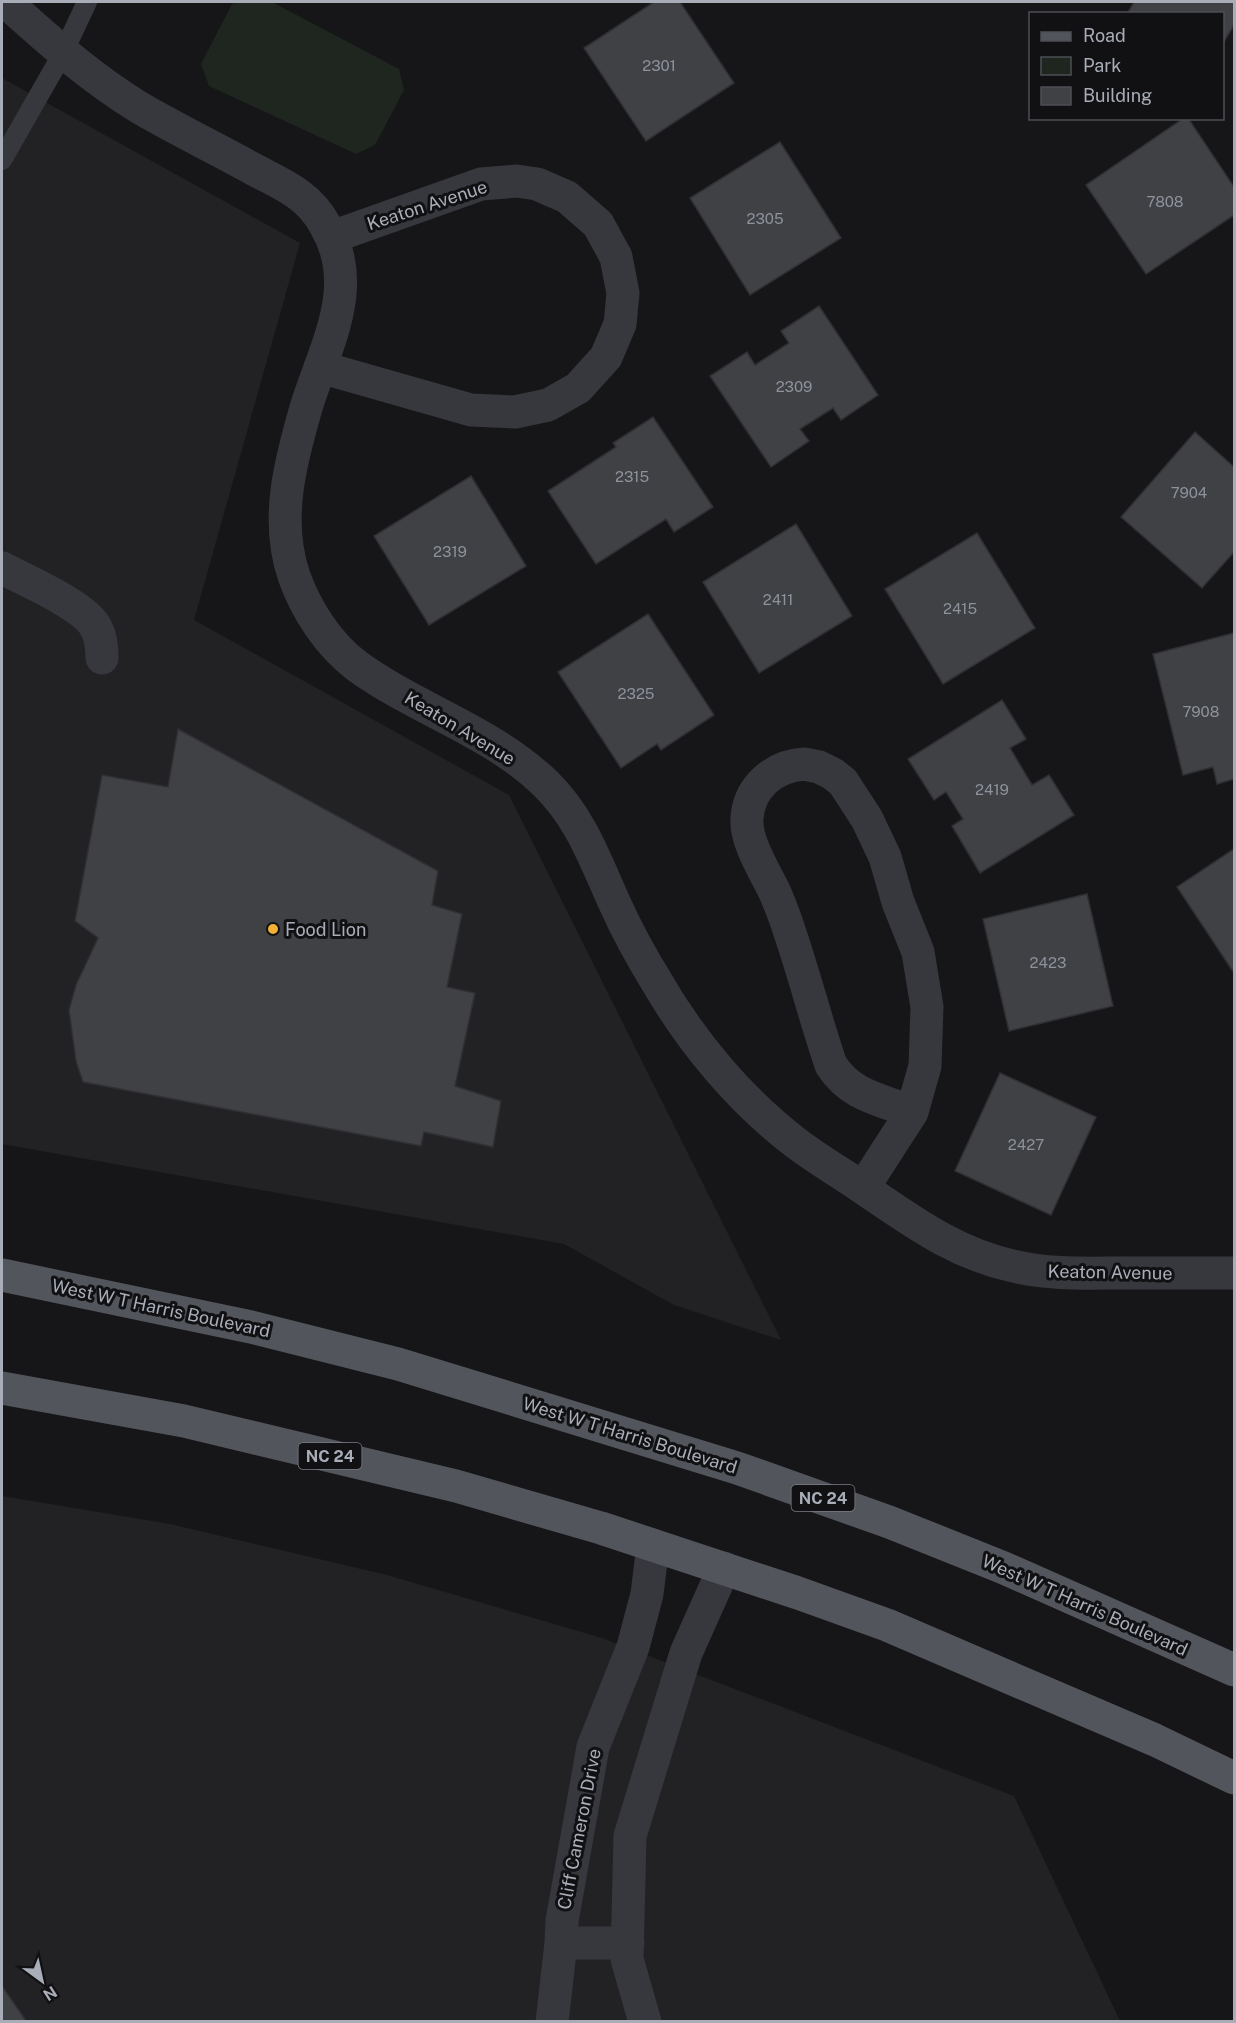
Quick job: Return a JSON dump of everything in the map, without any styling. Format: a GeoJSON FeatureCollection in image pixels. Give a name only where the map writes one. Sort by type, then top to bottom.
{"type":"FeatureCollection","features":[{"type":"Feature","properties":{"kind":"main road","name":"West W T Harris Boulevard"},"geometry":{"type":"LineString","coordinates":[[2,1275],[251,1327],[398,1364],[737,1468],[889,1522],[1004,1568],[1234,1670]]}},
{"type":"Feature","properties":{"kind":"main road","name":"NC 24"},"geometry":{"type":"LineString","coordinates":[[2,1388],[184,1421],[456,1486],[653,1545],[887,1625],[1155,1740],[1234,1778]]}},
{"type":"Feature","properties":{"kind":"street","name":"Keaton Avenue"},"geometry":{"type":"LineString","coordinates":[[6,2],[63,53],[137,106],[300,195],[323,220],[339,258],[342,283],[336,324],[306,409],[289,474],[284,518],[285,538],[294,575],[312,615],[326,635],[354,664],[397,691],[502,749],[544,783],[574,818],[588,841],[617,909],[659,986],[690,1033],[732,1084],[796,1143],[925,1231],[964,1251],[1009,1265],[1053,1274],[1234,1273]]}},
{"type":"Feature","properties":{"kind":"street","name":"Keaton Avenue"},"geometry":{"type":"LineString","coordinates":[[320,367],[471,410],[515,412],[548,405],[578,388],[606,357],[620,324],[623,292],[616,257],[598,224],[567,197],[537,184],[517,181],[481,184],[332,237]]}},
{"type":"Feature","properties":{"kind":"street"},"geometry":{"type":"LineString","coordinates":[[2,568],[53,595],[93,623],[102,641],[102,658]]}},
{"type":"Feature","properties":{"kind":"street"},"geometry":{"type":"LineString","coordinates":[[863,1188],[912,1112],[926,1066],[927,1007],[918,952],[898,902],[885,857],[867,819],[843,782],[819,767],[804,765],[782,768],[765,779],[756,789],[748,808],[747,828],[749,838],[776,895],[790,934],[831,1065],[838,1076],[850,1087],[864,1095],[912,1112]]}},
{"type":"Feature","properties":{"kind":"street","name":"Cliff Cameron Drive"},"geometry":{"type":"LineString","coordinates":[[552,2022],[561,1942],[561,1921],[593,1747],[633,1647],[647,1594],[653,1545]]}},
{"type":"Feature","properties":{"kind":"street"},"geometry":{"type":"LineString","coordinates":[[645,2022],[627,1959],[630,1836],[686,1653],[724,1568]]}},
{"type":"Feature","properties":{"kind":"street"},"geometry":{"type":"LineString","coordinates":[[561,1942],[628,1943]]}},
{"type":"Feature","properties":{"kind":"lane"},"geometry":{"type":"LineString","coordinates":[[2,160],[63,53],[87,2]]}},
{"type":"Feature","properties":{"kind":"shaded area"},"geometry":{"type":"Polygon","coordinates":[[[2,78],[300,243],[194,620],[509,795],[781,1340],[674,1305],[564,1244],[2,1144],[2,78]]]}},
{"type":"Feature","properties":{"kind":"shaded area"},"geometry":{"type":"Polygon","coordinates":[[[2,1496],[170,1524],[387,1575],[602,1638],[1014,1796],[1120,2021],[2,2021],[2,1496]]]}},
{"type":"Feature","properties":{"kind":"green space"},"geometry":{"type":"Polygon","coordinates":[[[272,2],[399,69],[404,90],[375,145],[356,154],[209,86],[201,64],[232,4],[272,2]]]}},
{"type":"Feature","properties":{"kind":"building"},"geometry":{"type":"Polygon","coordinates":[[[654,2],[680,2],[734,83],[646,141],[584,48],[654,2]]]}},
{"type":"Feature","properties":{"kind":"building"},"geometry":{"type":"Polygon","coordinates":[[[1134,2],[1234,2],[1234,25],[1224,42],[1224,12],[1128,12],[1134,2]]]}},
{"type":"Feature","properties":{"kind":"building"},"geometry":{"type":"Polygon","coordinates":[[[1181,120],[1189,120],[1234,187],[1234,215],[1146,274],[1086,185],[1181,120]]]}},
{"type":"Feature","properties":{"kind":"building"},"geometry":{"type":"Polygon","coordinates":[[[780,142],[841,238],[750,295],[690,198],[780,142]]]}},
{"type":"Feature","properties":{"kind":"building"},"geometry":{"type":"Polygon","coordinates":[[[819,306],[878,395],[841,420],[833,408],[800,429],[809,441],[771,467],[710,376],[747,352],[755,365],[789,343],[781,331],[819,306]]]}},
{"type":"Feature","properties":{"kind":"building"},"geometry":{"type":"Polygon","coordinates":[[[653,417],[713,507],[674,532],[666,519],[596,564],[548,491],[616,447],[613,443],[653,417]]]}},
{"type":"Feature","properties":{"kind":"building"},"geometry":{"type":"Polygon","coordinates":[[[1195,432],[1234,467],[1234,552],[1202,588],[1121,517],[1195,432]]]}},
{"type":"Feature","properties":{"kind":"building"},"geometry":{"type":"Polygon","coordinates":[[[471,476],[526,566],[429,625],[374,536],[471,476]]]}},
{"type":"Feature","properties":{"kind":"building"},"geometry":{"type":"Polygon","coordinates":[[[796,524],[852,616],[759,673],[703,582],[796,524]]]}},
{"type":"Feature","properties":{"kind":"building"},"geometry":{"type":"Polygon","coordinates":[[[977,533],[1035,628],[943,684],[885,589],[977,533]]]}},
{"type":"Feature","properties":{"kind":"building"},"geometry":{"type":"Polygon","coordinates":[[[648,614],[714,715],[661,750],[657,744],[621,768],[558,672],[648,614]]]}},
{"type":"Feature","properties":{"kind":"building"},"geometry":{"type":"Polygon","coordinates":[[[1234,633],[1234,779],[1217,784],[1213,767],[1183,775],[1153,654],[1234,633]]]}},
{"type":"Feature","properties":{"kind":"building"},"geometry":{"type":"Polygon","coordinates":[[[1002,700],[1026,739],[1010,748],[1032,785],[1049,775],[1074,815],[980,873],[952,826],[963,819],[946,792],[934,800],[908,759],[1002,700]]]}},
{"type":"Feature","properties":{"kind":"building","name":"Food Lion"},"geometry":{"type":"Polygon","coordinates":[[[178,729],[438,871],[432,905],[462,914],[447,987],[475,993],[455,1086],[501,1101],[493,1147],[424,1132],[421,1146],[83,1082],[76,1061],[69,1010],[76,985],[98,938],[75,921],[102,775],[168,787],[178,729]]]}},
{"type":"Feature","properties":{"kind":"building"},"geometry":{"type":"Polygon","coordinates":[[[1234,849],[1234,973],[1177,887],[1234,849]]]}},
{"type":"Feature","properties":{"kind":"building"},"geometry":{"type":"Polygon","coordinates":[[[1087,894],[1113,1006],[1009,1031],[983,919],[1087,894]]]}},
{"type":"Feature","properties":{"kind":"building"},"geometry":{"type":"Polygon","coordinates":[[[1000,1073],[1096,1117],[1051,1215],[955,1171],[1000,1073]]]}},
{"type":"Feature","properties":{"kind":"building"},"geometry":{"type":"Polygon","coordinates":[[[2,1986],[27,2022],[2,2022],[2,1986]]]}},
{"type":"Feature","properties":{"kind":"place","name":"Food Lion"},"geometry":{"type":"Point","coordinates":[273,929]}}]}
